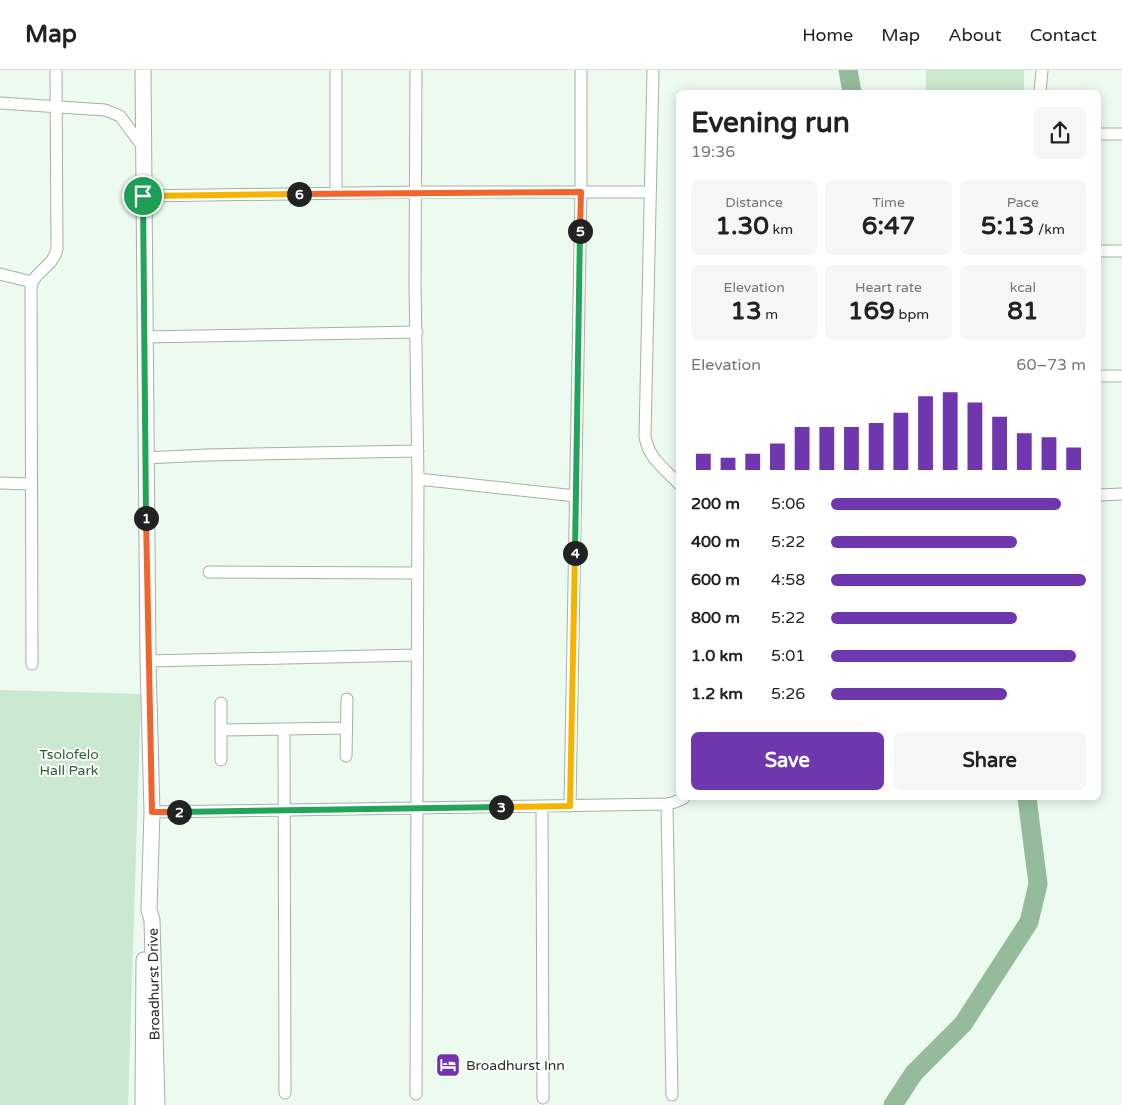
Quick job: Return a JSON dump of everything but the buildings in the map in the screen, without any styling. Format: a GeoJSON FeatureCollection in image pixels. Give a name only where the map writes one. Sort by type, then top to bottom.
{"type":"FeatureCollection","features":[{"type":"Feature","properties":{"kind":"street"},"geometry":{"type":"LineString","coordinates":[[32,664],[32,282],[53,260],[57,250],[56,70]]}},
{"type":"Feature","properties":{"kind":"street"},"geometry":{"type":"LineString","coordinates":[[143,70],[145,458],[152,812],[149,910]]}},
{"type":"Feature","properties":{"kind":"street"},"geometry":{"type":"LineString","coordinates":[[336,70],[336,193]]}},
{"type":"Feature","properties":{"kind":"street"},"geometry":{"type":"LineString","coordinates":[[416,70],[415,283],[418,451],[416,1094]]}},
{"type":"Feature","properties":{"kind":"street"},"geometry":{"type":"LineString","coordinates":[[570,806],[581,192],[581,70]]}},
{"type":"Feature","properties":{"kind":"street"},"geometry":{"type":"LineString","coordinates":[[653,70],[645,437],[647,449],[652,457],[676,481]]}},
{"type":"Feature","properties":{"kind":"street"},"geometry":{"type":"LineString","coordinates":[[1040,90],[1042,70]]}},
{"type":"Feature","properties":{"kind":"street"},"geometry":{"type":"LineString","coordinates":[[0,103],[105,110],[120,116],[143,148]]}},
{"type":"Feature","properties":{"kind":"street"},"geometry":{"type":"LineString","coordinates":[[1101,134],[1122,134]]}},
{"type":"Feature","properties":{"kind":"street"},"geometry":{"type":"LineString","coordinates":[[143,196],[416,192],[650,192]]}},
{"type":"Feature","properties":{"kind":"street"},"geometry":{"type":"LineString","coordinates":[[1101,252],[1122,251]]}},
{"type":"Feature","properties":{"kind":"street"},"geometry":{"type":"LineString","coordinates":[[0,274],[32,282]]}},
{"type":"Feature","properties":{"kind":"street"},"geometry":{"type":"LineString","coordinates":[[144,337],[417,332]]}},
{"type":"Feature","properties":{"kind":"street"},"geometry":{"type":"LineString","coordinates":[[1103,376],[1122,376]]}},
{"type":"Feature","properties":{"kind":"street"},"geometry":{"type":"LineString","coordinates":[[145,458],[206,454],[418,451]]}},
{"type":"Feature","properties":{"kind":"street"},"geometry":{"type":"LineString","coordinates":[[418,479],[576,496]]}},
{"type":"Feature","properties":{"kind":"street"},"geometry":{"type":"LineString","coordinates":[[0,483],[31,484]]}},
{"type":"Feature","properties":{"kind":"street"},"geometry":{"type":"LineString","coordinates":[[1101,495],[1122,494]]}},
{"type":"Feature","properties":{"kind":"street"},"geometry":{"type":"LineString","coordinates":[[209,572],[418,573]]}},
{"type":"Feature","properties":{"kind":"street"},"geometry":{"type":"LineString","coordinates":[[148,662],[417,655]]}},
{"type":"Feature","properties":{"kind":"street"},"geometry":{"type":"LineString","coordinates":[[346,756],[347,699]]}},
{"type":"Feature","properties":{"kind":"street"},"geometry":{"type":"LineString","coordinates":[[221,702],[221,760]]}},
{"type":"Feature","properties":{"kind":"street"},"geometry":{"type":"LineString","coordinates":[[222,730],[346,728]]}},
{"type":"Feature","properties":{"kind":"street"},"geometry":{"type":"LineString","coordinates":[[284,730],[285,1093]]}},
{"type":"Feature","properties":{"kind":"street"},"geometry":{"type":"LineString","coordinates":[[152,812],[542,807],[667,804],[680,800]]}},
{"type":"Feature","properties":{"kind":"street"},"geometry":{"type":"LineString","coordinates":[[667,804],[672,1095]]}},
{"type":"Feature","properties":{"kind":"street"},"geometry":{"type":"LineString","coordinates":[[542,807],[543,1098]]}},
{"type":"Feature","properties":{"kind":"street","name":"Broadhurst Drive"},"geometry":{"type":"LineString","coordinates":[[143,1105],[144,922],[149,910]]}},
{"type":"Feature","properties":{"kind":"street","name":"Broadhurst Drive"},"geometry":{"type":"LineString","coordinates":[[149,910],[152,920],[157,1105]]}},
{"type":"Feature","properties":{"kind":"green space"},"geometry":{"type":"Polygon","coordinates":[[[926,70],[1024,70],[1024,90],[926,90],[926,70]]]}},
{"type":"Feature","properties":{"kind":"green space","name":"Tsolofelo Hall Park"},"geometry":{"type":"Polygon","coordinates":[[[0,690],[141,694],[128,1105],[0,1105],[0,690]]]}},
{"type":"Feature","properties":{"kind":"waterway"},"geometry":{"type":"LineString","coordinates":[[848,70],[852,90]]}},
{"type":"Feature","properties":{"kind":"waterway"},"geometry":{"type":"LineString","coordinates":[[893,1105],[914,1073],[963,1024],[1029,922],[1038,884],[1027,800]]}},
{"type":"Feature","properties":{"kind":"place","name":"Broadhurst Inn"},"geometry":{"type":"Point","coordinates":[448,1065]}},
{"type":"Feature","properties":{"kind":"route"},"geometry":{"type":"LineString","coordinates":[[416,192],[581,192],[570,806],[152,812],[144,397],[143,196],[416,192]]}}]}
